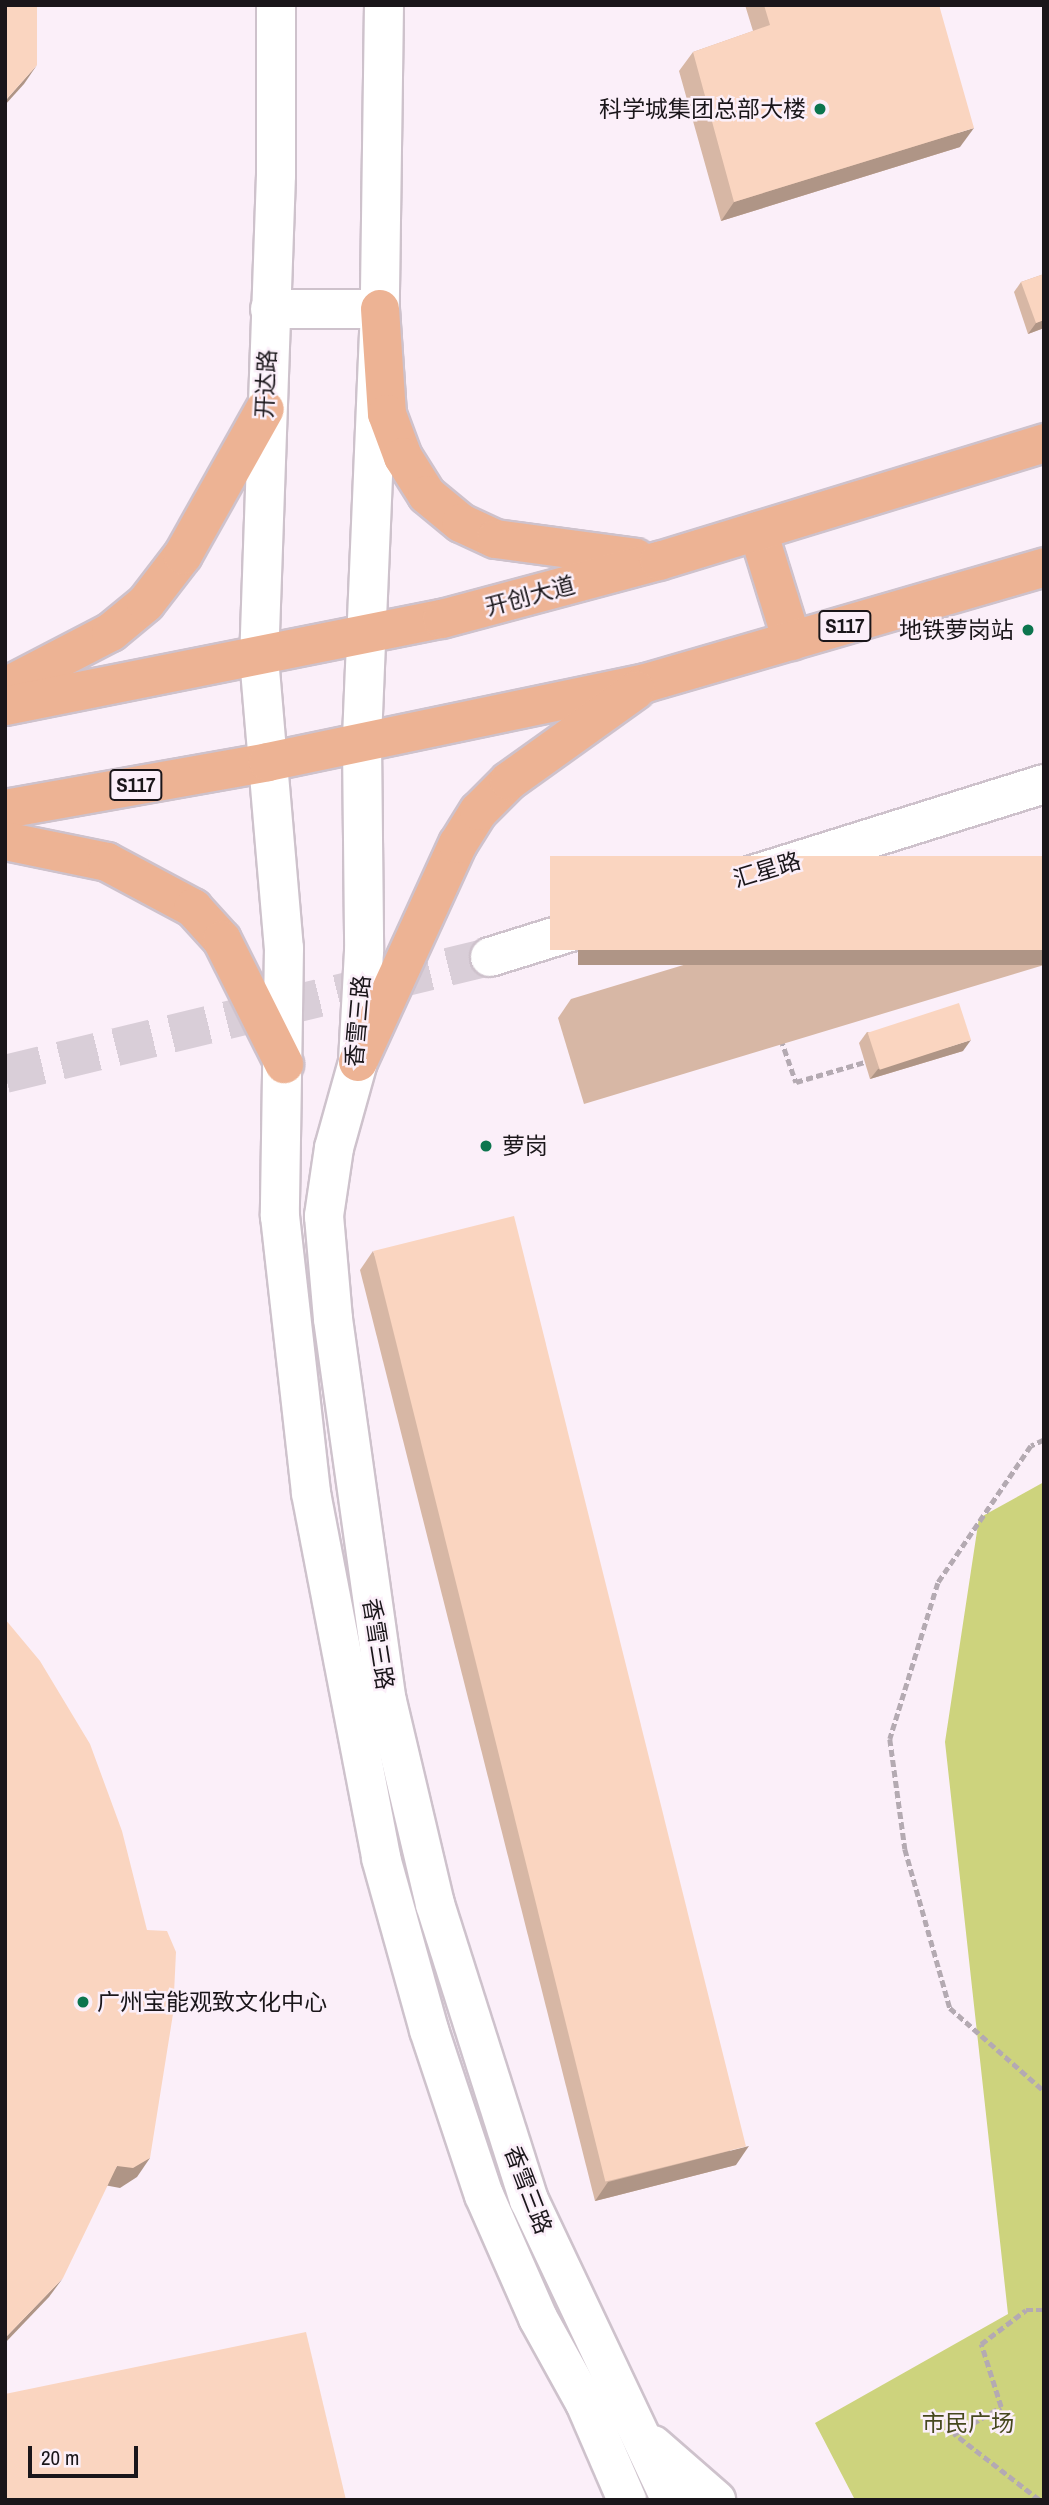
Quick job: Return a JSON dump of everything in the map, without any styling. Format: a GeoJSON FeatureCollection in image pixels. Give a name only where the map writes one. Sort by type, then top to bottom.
{"type":"FeatureCollection","features":[{"type":"Feature","properties":{"kind":"main road","name":"开达路"},"geometry":{"type":"LineString","coordinates":[[268,762],[259,659],[276,5]]}},
{"type":"Feature","properties":{"kind":"main road"},"geometry":{"type":"LineString","coordinates":[[362,743],[380,309],[384,5]]}},
{"type":"Feature","properties":{"kind":"main road"},"geometry":{"type":"LineString","coordinates":[[270,309],[380,309]]}},
{"type":"Feature","properties":{"kind":"main road"},"geometry":{"type":"LineString","coordinates":[[380,309],[387,414],[403,457],[427,495],[461,523],[496,539],[659,561]]}},
{"type":"Feature","properties":{"kind":"main road"},"geometry":{"type":"LineString","coordinates":[[5,687],[111,632],[146,603],[183,555],[265,409]]}},
{"type":"Feature","properties":{"kind":"main road","name":"开创大道"},"geometry":{"type":"LineString","coordinates":[[5,706],[368,636],[659,561],[1044,443]]}},
{"type":"Feature","properties":{"kind":"main road"},"geometry":{"type":"LineString","coordinates":[[758,531],[792,641]]}},
{"type":"Feature","properties":{"kind":"main road","name":"S117"},"geometry":{"type":"LineString","coordinates":[[5,809],[268,762],[646,683],[1044,567]]}},
{"type":"Feature","properties":{"kind":"main road"},"geometry":{"type":"LineString","coordinates":[[358,1062],[458,844],[479,811],[509,781],[646,683]]}},
{"type":"Feature","properties":{"kind":"main road","name":"香雪三路"},"geometry":{"type":"LineString","coordinates":[[362,743],[364,951],[358,1062],[334,1149],[324,1216],[355,1495],[387,1701],[435,1904],[475,2044],[529,2200],[644,2437],[671,2500]]}},
{"type":"Feature","properties":{"kind":"main road","name":"香雪三路"},"geometry":{"type":"LineString","coordinates":[[268,762],[284,948],[280,1216],[311,1493],[382,1858],[429,2031],[484,2195],[538,2318],[585,2403],[627,2500]]}},
{"type":"Feature","properties":{"kind":"main road","name":"汇星路"},"geometry":{"type":"LineString","coordinates":[[490,957],[1044,784]]}},
{"type":"Feature","properties":{"kind":"main road"},"geometry":{"type":"LineString","coordinates":[[5,841],[107,862],[193,908],[222,940],[284,1064]]}},
{"type":"Feature","properties":{"kind":"main road"},"geometry":{"type":"LineString","coordinates":[[644,2437],[716,2500]]}},
{"type":"Feature","properties":{"kind":"path"},"geometry":{"type":"LineString","coordinates":[[668,901],[687,979]]}},
{"type":"Feature","properties":{"kind":"path"},"geometry":{"type":"LineString","coordinates":[[779,1035],[796,1082],[865,1062]]}},
{"type":"Feature","properties":{"kind":"path"},"geometry":{"type":"LineString","coordinates":[[1044,1440],[1031,1446],[938,1583],[890,1739],[905,1849],[950,2008],[1044,2091]]}},
{"type":"Feature","properties":{"kind":"path"},"geometry":{"type":"LineString","coordinates":[[1039,2500],[954,2434],[1001,2407],[981,2344],[1026,2310],[1044,2310]]}},
{"type":"Feature","properties":{"kind":"green space","name":"市民广场"},"geometry":{"type":"Polygon","coordinates":[[[1044,1482],[1044,2500],[855,2500],[815,2423],[1008,2314],[945,1742],[979,1518],[1044,1482]]]}},
{"type":"Feature","properties":{"kind":"building"},"geometry":{"type":"Polygon","coordinates":[[[5,5],[37,5],[37,65],[5,101],[5,5]]]}},
{"type":"Feature","properties":{"kind":"building","name":"科学城集团总部大楼"},"geometry":{"type":"Polygon","coordinates":[[[764,5],[939,5],[974,128],[734,202],[693,52],[770,25],[764,5]]]}},
{"type":"Feature","properties":{"kind":"building"},"geometry":{"type":"Polygon","coordinates":[[[1044,274],[1044,320],[1036,323],[1021,282],[1044,274]]]}},
{"type":"Feature","properties":{"kind":"building"},"geometry":{"type":"Polygon","coordinates":[[[550,856],[1044,856],[1044,950],[550,950],[550,856]]]}},
{"type":"Feature","properties":{"kind":"building"},"geometry":{"type":"Polygon","coordinates":[[[959,1003],[971,1040],[880,1070],[868,1033],[959,1003]]]}},
{"type":"Feature","properties":{"kind":"building"},"geometry":{"type":"Polygon","coordinates":[[[514,1216],[746,2147],[605,2182],[373,1251],[514,1216]]]}},
{"type":"Feature","properties":{"kind":"building","name":"广州宝能观致文化中心"},"geometry":{"type":"Polygon","coordinates":[[[5,1619],[40,1661],[90,1744],[122,1831],[147,1930],[167,1931],[176,1952],[173,2014],[150,2158],[133,2168],[117,2166],[63,2278],[5,2338],[5,1619]]]}},
{"type":"Feature","properties":{"kind":"building"},"geometry":{"type":"Polygon","coordinates":[[[306,2332],[346,2500],[5,2500],[5,2394],[306,2332]]]}},
{"type":"Feature","properties":{"kind":"tunnel"},"geometry":{"type":"LineString","coordinates":[[5,1074],[490,957]]}},
{"type":"Feature","properties":{"kind":"place","name":"科学城集团总部大楼"},"geometry":{"type":"Point","coordinates":[820,109]}},
{"type":"Feature","properties":{"kind":"place","name":"地铁萝岗站"},"geometry":{"type":"Point","coordinates":[1028,630]}},
{"type":"Feature","properties":{"kind":"place","name":"萝岗"},"geometry":{"type":"Point","coordinates":[486,1146]}},
{"type":"Feature","properties":{"kind":"place","name":"广州宝能观致文化中心"},"geometry":{"type":"Point","coordinates":[83,2002]}}]}
